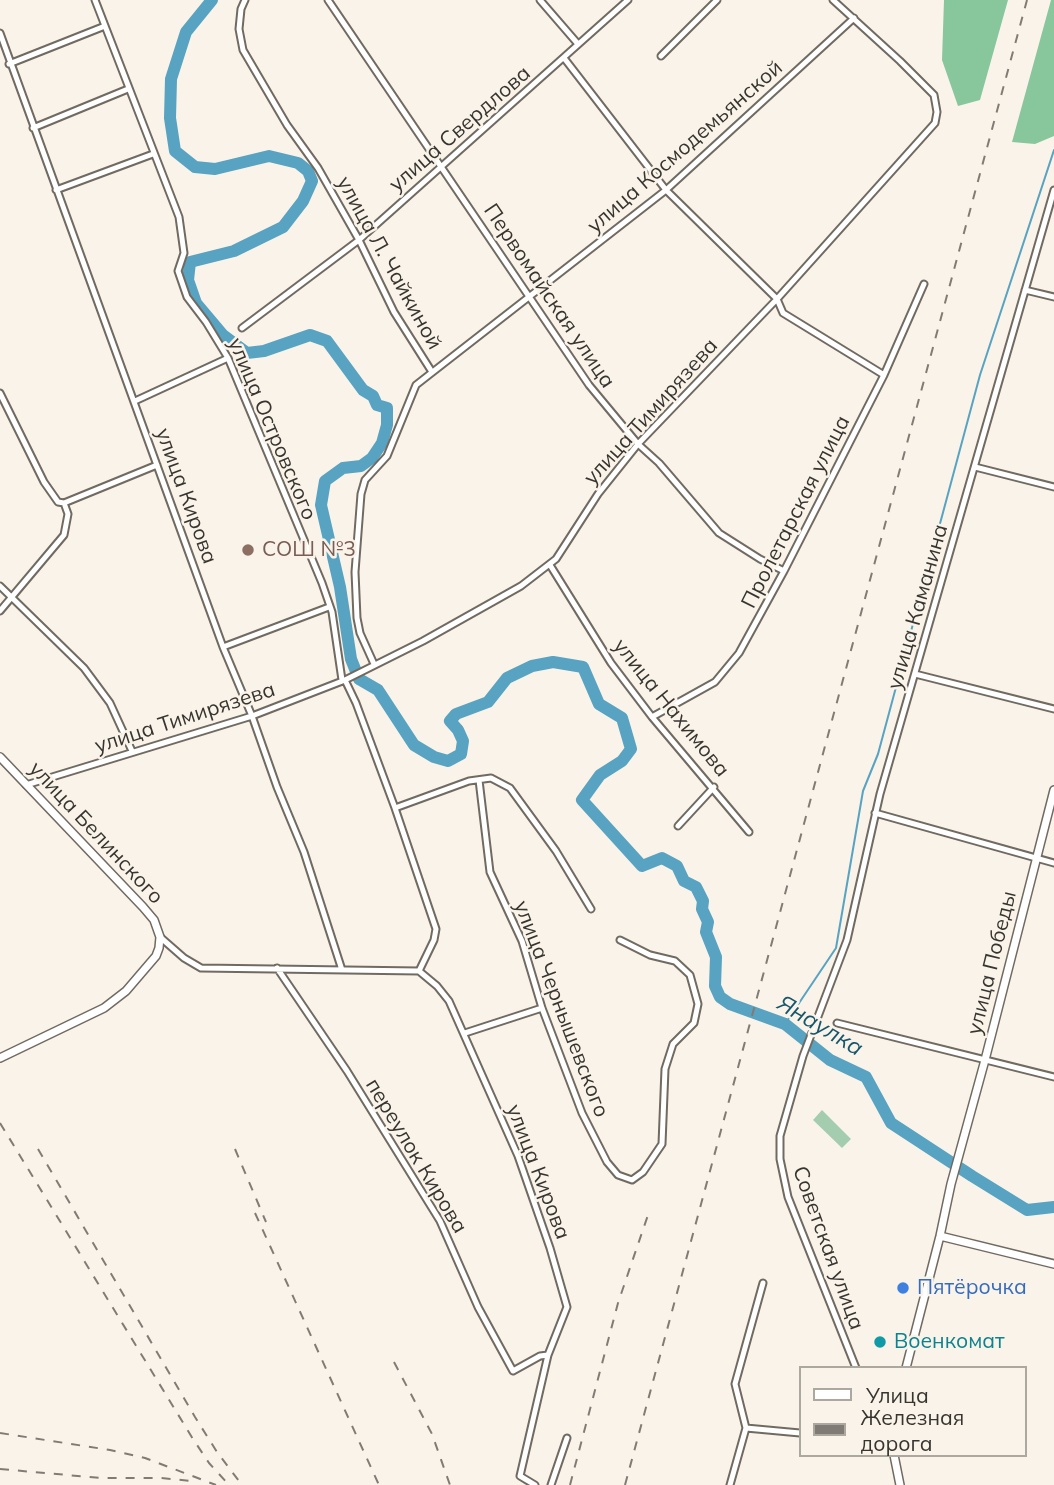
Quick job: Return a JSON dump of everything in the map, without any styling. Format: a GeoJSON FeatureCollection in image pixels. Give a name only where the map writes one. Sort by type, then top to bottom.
{"type":"FeatureCollection","features":[{"type":"Feature","properties":{"kind":"street","name":"улица Островского"},"geometry":{"type":"LineString","coordinates":[[95,0],[179,217],[184,253],[178,271],[187,297],[228,358],[322,583],[331,612],[343,680],[356,703],[436,929],[429,953],[419,971]]}},
{"type":"Feature","properties":{"kind":"street","name":"улица Л. Чайкиной"},"geometry":{"type":"LineString","coordinates":[[245,0],[240,9],[239,29],[243,50],[287,125],[318,167],[359,240],[394,312],[432,372],[416,385],[387,456],[365,480],[361,494],[355,572],[357,618],[360,634],[374,664]]}},
{"type":"Feature","properties":{"kind":"street","name":"Первомайская улица"},"geometry":{"type":"LineString","coordinates":[[328,0],[589,385],[638,444],[659,463],[719,533],[784,571]]}},
{"type":"Feature","properties":{"kind":"street"},"geometry":{"type":"LineString","coordinates":[[540,0],[578,44]]}},
{"type":"Feature","properties":{"kind":"street","name":"улица Свердлова"},"geometry":{"type":"LineString","coordinates":[[243,328],[359,240],[628,0]]}},
{"type":"Feature","properties":{"kind":"street"},"geometry":{"type":"LineString","coordinates":[[661,56],[718,0]]}},
{"type":"Feature","properties":{"kind":"street"},"geometry":{"type":"LineString","coordinates":[[833,0],[854,18]]}},
{"type":"Feature","properties":{"kind":"street","name":"улица Тимирязева"},"geometry":{"type":"LineString","coordinates":[[26,785],[252,716],[343,680],[423,641],[510,592],[550,565],[597,494],[638,444],[777,299],[935,123],[937,112],[934,95],[854,18]]}},
{"type":"Feature","properties":{"kind":"street","name":"улица Космодемьянской"},"geometry":{"type":"LineString","coordinates":[[432,372],[666,190],[854,18]]}},
{"type":"Feature","properties":{"kind":"street"},"geometry":{"type":"LineString","coordinates":[[9,64],[105,26]]}},
{"type":"Feature","properties":{"kind":"street","name":"улица Кирова"},"geometry":{"type":"LineString","coordinates":[[0,33],[9,64],[135,401],[223,647],[252,716],[276,787],[304,852],[342,970]]}},
{"type":"Feature","properties":{"kind":"street"},"geometry":{"type":"LineString","coordinates":[[564,58],[666,190],[777,299],[783,313],[884,374]]}},
{"type":"Feature","properties":{"kind":"street"},"geometry":{"type":"LineString","coordinates":[[33,128],[128,89]]}},
{"type":"Feature","properties":{"kind":"street"},"geometry":{"type":"LineString","coordinates":[[56,190],[153,154]]}},
{"type":"Feature","properties":{"kind":"street","name":"улица Каманина"},"geometry":{"type":"LineString","coordinates":[[812,1033],[847,940],[875,813],[1054,190]]}},
{"type":"Feature","properties":{"kind":"street","name":"Пролетарская улица"},"geometry":{"type":"LineString","coordinates":[[652,718],[715,682],[739,653],[784,571],[884,374],[923,284]]}},
{"type":"Feature","properties":{"kind":"street"},"geometry":{"type":"LineString","coordinates":[[1026,290],[1054,297]]}},
{"type":"Feature","properties":{"kind":"street"},"geometry":{"type":"LineString","coordinates":[[135,401],[228,358]]}},
{"type":"Feature","properties":{"kind":"street"},"geometry":{"type":"LineString","coordinates":[[0,393],[44,482],[58,502],[64,503],[157,465]]}},
{"type":"Feature","properties":{"kind":"street"},"geometry":{"type":"LineString","coordinates":[[975,467],[1054,487]]}},
{"type":"Feature","properties":{"kind":"street"},"geometry":{"type":"LineString","coordinates":[[0,611],[64,535],[68,514],[64,503]]}},
{"type":"Feature","properties":{"kind":"street","name":"улица Нахимова"},"geometry":{"type":"LineString","coordinates":[[550,565],[611,663],[652,718],[714,787],[749,832]]}},
{"type":"Feature","properties":{"kind":"street"},"geometry":{"type":"LineString","coordinates":[[0,586],[85,668],[110,703],[132,751]]}},
{"type":"Feature","properties":{"kind":"street"},"geometry":{"type":"LineString","coordinates":[[223,647],[328,607]]}},
{"type":"Feature","properties":{"kind":"street"},"geometry":{"type":"LineString","coordinates":[[915,674],[1054,709]]}},
{"type":"Feature","properties":{"kind":"street","name":"улица Белинского"},"geometry":{"type":"LineString","coordinates":[[0,757],[143,907],[154,920],[160,937]]}},
{"type":"Feature","properties":{"kind":"street"},"geometry":{"type":"LineString","coordinates":[[395,808],[469,781],[491,778],[510,788],[556,851],[591,909]]}},
{"type":"Feature","properties":{"kind":"street","name":"улица Чернышевского"},"geometry":{"type":"LineString","coordinates":[[479,780],[489,872],[522,941],[542,1007],[588,1125],[607,1162],[618,1175],[632,1180],[643,1171],[662,1144],[665,1069],[673,1044],[694,1023],[698,1004],[690,975],[675,961],[650,955],[620,940]]}},
{"type":"Feature","properties":{"kind":"street"},"geometry":{"type":"LineString","coordinates":[[678,826],[714,787]]}},
{"type":"Feature","properties":{"kind":"street","name":"улица Победы"},"geometry":{"type":"LineString","coordinates":[[940,1236],[951,1184],[1054,790]]}},
{"type":"Feature","properties":{"kind":"street"},"geometry":{"type":"LineString","coordinates":[[875,813],[1054,863]]}},
{"type":"Feature","properties":{"kind":"street"},"geometry":{"type":"LineString","coordinates":[[160,937],[184,958],[201,968],[419,971]]}},
{"type":"Feature","properties":{"kind":"street"},"geometry":{"type":"LineString","coordinates":[[0,1058],[104,1008],[126,990],[156,956],[160,937]]}},
{"type":"Feature","properties":{"kind":"street","name":"переулок Кирова"},"geometry":{"type":"LineString","coordinates":[[277,968],[347,1071],[440,1221],[478,1307],[513,1371],[540,1356],[548,1355]]}},
{"type":"Feature","properties":{"kind":"street","name":"улица Кирова"},"geometry":{"type":"LineString","coordinates":[[419,971],[437,986],[449,1002],[465,1034],[518,1156],[567,1307],[548,1355],[520,1476],[535,1485]]}},
{"type":"Feature","properties":{"kind":"street"},"geometry":{"type":"LineString","coordinates":[[465,1034],[542,1007]]}},
{"type":"Feature","properties":{"kind":"street"},"geometry":{"type":"LineString","coordinates":[[837,1023],[1054,1077]]}},
{"type":"Feature","properties":{"kind":"street","name":"Советская улица"},"geometry":{"type":"LineString","coordinates":[[812,1033],[780,1136],[780,1159],[788,1197],[855,1366]]}},
{"type":"Feature","properties":{"kind":"street"},"geometry":{"type":"LineString","coordinates":[[907,1366],[940,1236],[1054,1264]]}},
{"type":"Feature","properties":{"kind":"street"},"geometry":{"type":"LineString","coordinates":[[730,1485],[746,1427],[735,1384],[763,1283]]}},
{"type":"Feature","properties":{"kind":"street"},"geometry":{"type":"LineString","coordinates":[[746,1427],[799,1433]]}},
{"type":"Feature","properties":{"kind":"street"},"geometry":{"type":"LineString","coordinates":[[551,1485],[567,1438]]}},
{"type":"Feature","properties":{"kind":"street"},"geometry":{"type":"LineString","coordinates":[[894,1457],[901,1485]]}},
{"type":"Feature","properties":{"kind":"green space"},"geometry":{"type":"Polygon","coordinates":[[[944,0],[1008,0],[980,100],[958,106],[942,60],[944,0]]]}},
{"type":"Feature","properties":{"kind":"green space"},"geometry":{"type":"Polygon","coordinates":[[[1051,0],[1054,0],[1054,136],[1035,144],[1012,142],[1051,0]]]}},
{"type":"Feature","properties":{"kind":"green space"},"geometry":{"type":"Polygon","coordinates":[[[822,1110],[851,1139],[842,1148],[813,1120],[822,1110]]]}},
{"type":"Feature","properties":{"kind":"waterway","name":"Янаулка"},"geometry":{"type":"LineString","coordinates":[[212,0],[186,32],[171,79],[170,118],[175,151],[195,167],[215,169],[269,156],[298,163],[308,171],[312,181],[303,201],[283,227],[234,251],[190,262],[188,280],[196,303],[223,335],[247,353],[264,351],[310,335],[327,341],[363,390],[373,396],[377,405],[387,408],[387,425],[382,443],[372,458],[361,466],[343,468],[325,481],[321,505],[340,587],[351,659],[359,679],[378,690],[414,745],[434,757],[448,761],[461,754],[463,741],[450,721],[456,714],[488,702],[507,678],[532,666],[553,662],[583,667],[599,704],[622,718],[631,749],[622,761],[600,775],[582,800],[642,866],[662,858],[677,866],[684,881],[696,887],[703,901],[702,909],[708,922],[706,932],[716,957],[715,986],[720,997],[730,1004],[785,1024],[830,1060],[866,1077],[891,1123],[972,1176],[1027,1210],[1054,1207]]}},
{"type":"Feature","properties":{"kind":"waterway"},"geometry":{"type":"LineString","coordinates":[[785,1024],[836,948],[863,791],[878,754],[980,375],[1054,150]]}},
{"type":"Feature","properties":{"kind":"railway"},"geometry":{"type":"LineString","coordinates":[[625,1485],[1027,0]]}},
{"type":"Feature","properties":{"kind":"railway"},"geometry":{"type":"LineString","coordinates":[[0,1123],[193,1439],[209,1463],[229,1485]]}},
{"type":"Feature","properties":{"kind":"railway"},"geometry":{"type":"LineString","coordinates":[[38,1149],[195,1417],[242,1485]]}},
{"type":"Feature","properties":{"kind":"railway"},"geometry":{"type":"LineString","coordinates":[[235,1149],[266,1222]]}},
{"type":"Feature","properties":{"kind":"railway"},"geometry":{"type":"LineString","coordinates":[[570,1485],[618,1303],[649,1212]]}},
{"type":"Feature","properties":{"kind":"railway"},"geometry":{"type":"LineString","coordinates":[[255,1213],[379,1485]]}},
{"type":"Feature","properties":{"kind":"railway"},"geometry":{"type":"LineString","coordinates":[[394,1362],[432,1434],[450,1485]]}},
{"type":"Feature","properties":{"kind":"railway"},"geometry":{"type":"LineString","coordinates":[[0,1433],[145,1458],[216,1485]]}},
{"type":"Feature","properties":{"kind":"railway"},"geometry":{"type":"LineString","coordinates":[[0,1469],[101,1478],[192,1481]]}},
{"type":"Feature","properties":{"kind":"place","name":"СОШ №3"},"geometry":{"type":"Point","coordinates":[248,550]}},
{"type":"Feature","properties":{"kind":"place","name":"Пятёрочка"},"geometry":{"type":"Point","coordinates":[903,1288]}},
{"type":"Feature","properties":{"kind":"place","name":"Военкомат"},"geometry":{"type":"Point","coordinates":[880,1342]}}]}
